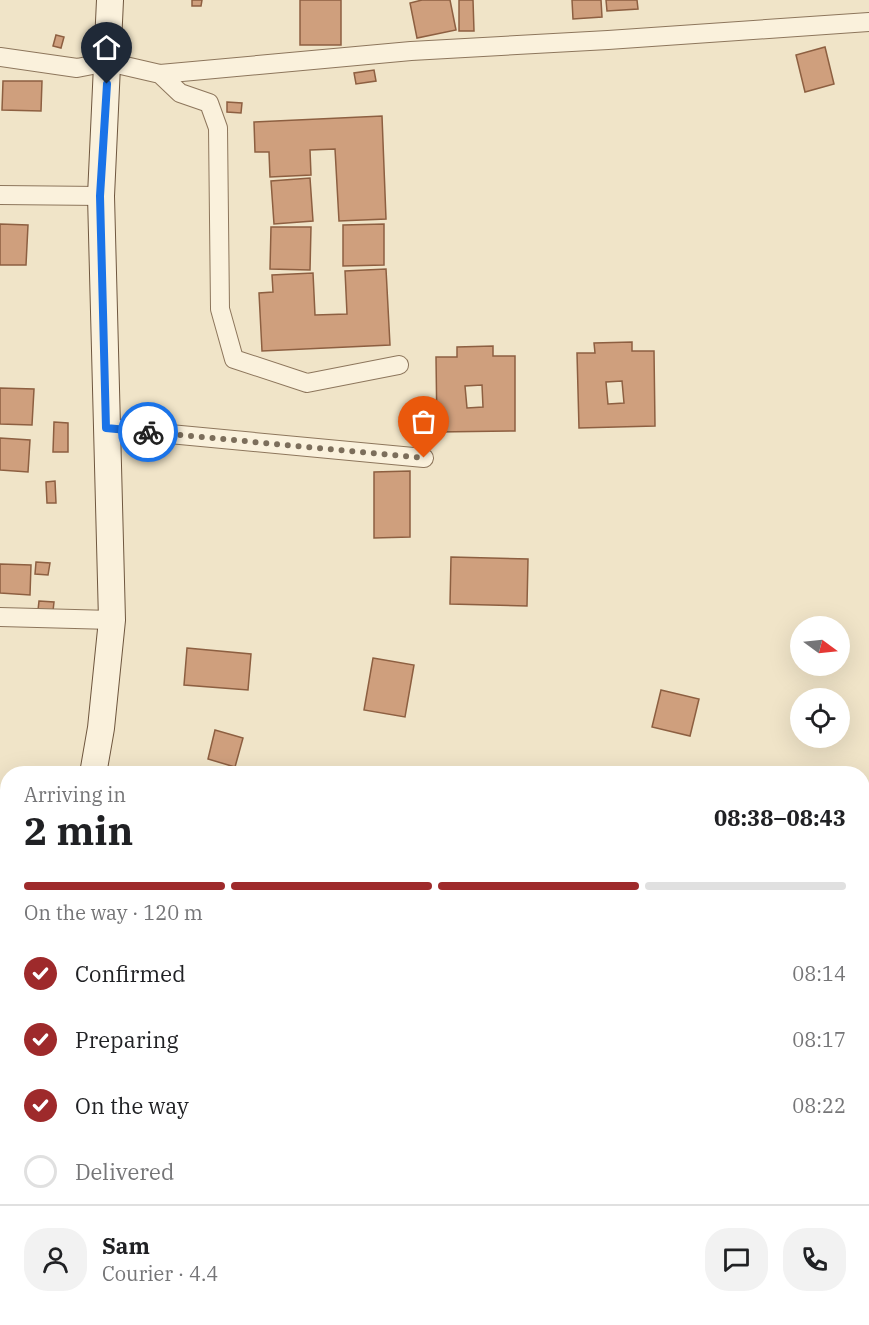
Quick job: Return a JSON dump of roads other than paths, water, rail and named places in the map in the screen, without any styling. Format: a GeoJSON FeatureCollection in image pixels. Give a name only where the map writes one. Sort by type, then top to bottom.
{"type":"FeatureCollection","features":[{"type":"Feature","properties":{"kind":"main road"},"geometry":{"type":"LineString","coordinates":[[94,766],[101,728],[112,620],[100,196],[110,0]]}},
{"type":"Feature","properties":{"kind":"street"},"geometry":{"type":"LineString","coordinates":[[0,57],[77,68],[108,62],[160,74],[411,51],[869,22]]}},
{"type":"Feature","properties":{"kind":"street"},"geometry":{"type":"LineString","coordinates":[[160,74],[180,93],[209,103],[218,128],[220,309],[234,359],[307,383],[399,365]]}},
{"type":"Feature","properties":{"kind":"street"},"geometry":{"type":"LineString","coordinates":[[0,195],[100,196]]}},
{"type":"Feature","properties":{"kind":"street"},"geometry":{"type":"LineString","coordinates":[[106,428],[424,458]]}},
{"type":"Feature","properties":{"kind":"street"},"geometry":{"type":"LineString","coordinates":[[0,617],[112,620]]}}]}
